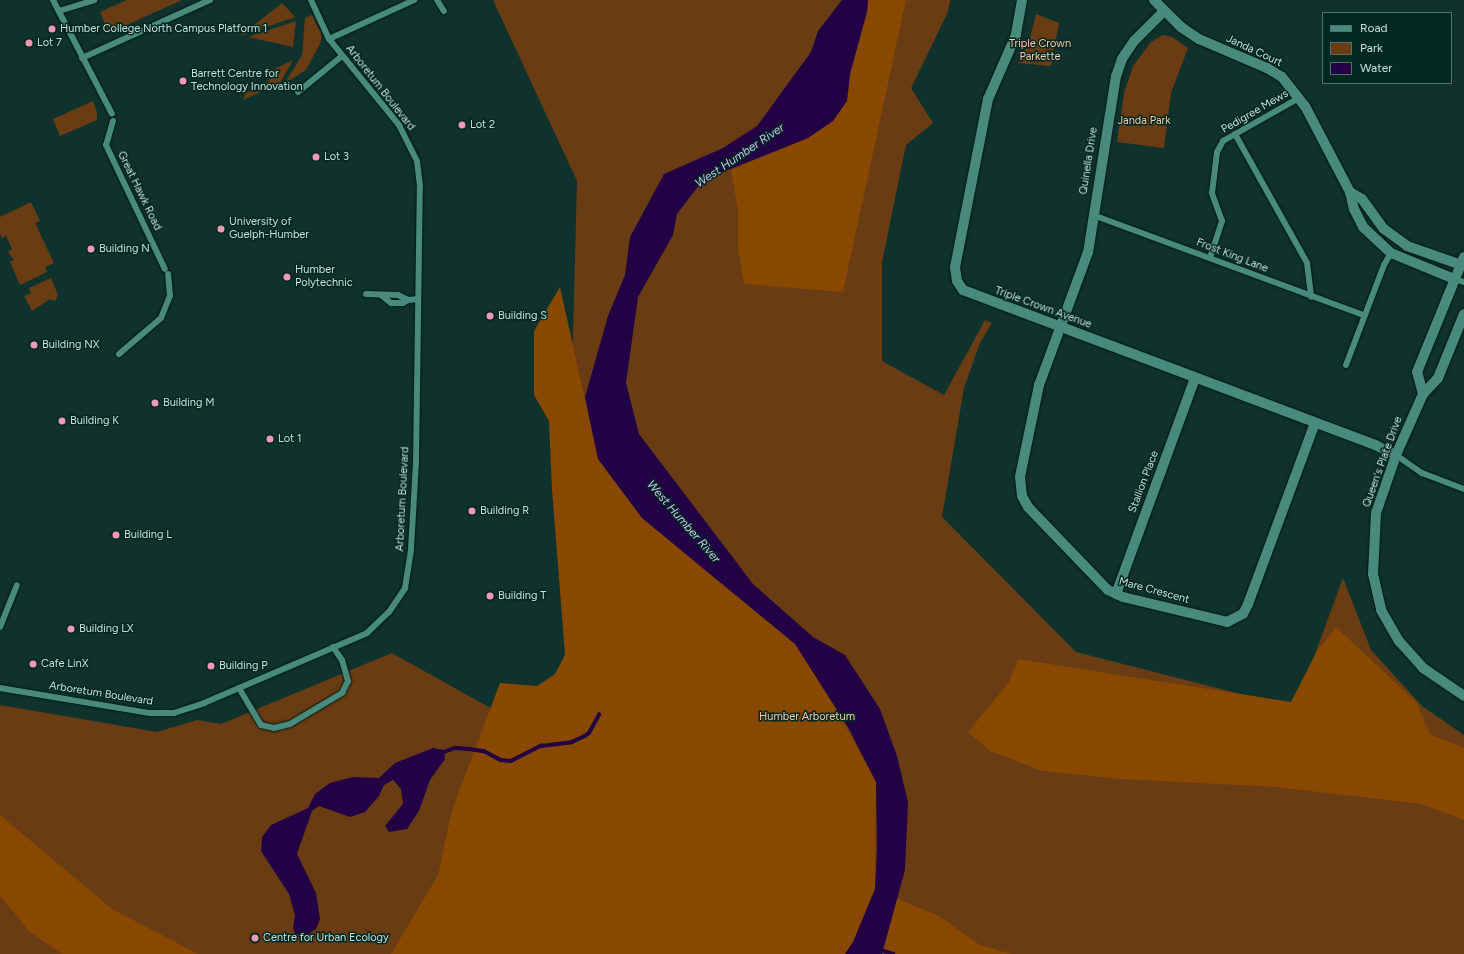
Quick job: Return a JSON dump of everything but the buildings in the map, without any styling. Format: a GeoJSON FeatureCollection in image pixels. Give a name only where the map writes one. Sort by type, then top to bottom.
{"type":"FeatureCollection","features":[{"type":"Feature","properties":{"kind":"street","name":"Triple Crown Avenue"},"geometry":{"type":"LineString","coordinates":[[1022,0],[1016,35],[988,99],[956,267],[958,281],[967,293],[1196,378],[1396,455]]}},
{"type":"Feature","properties":{"kind":"street"},"geometry":{"type":"LineString","coordinates":[[1154,0],[1164,11]]}},
{"type":"Feature","properties":{"kind":"street","name":"Quinella Drive"},"geometry":{"type":"LineString","coordinates":[[1059,327],[1088,252],[1094,224],[1092,215],[1117,72],[1134,41],[1164,11]]}},
{"type":"Feature","properties":{"kind":"street","name":"Janda Court"},"geometry":{"type":"LineString","coordinates":[[1164,11],[1199,39],[1267,68],[1282,77],[1299,98],[1350,192],[1354,209],[1363,226],[1391,253],[1459,281]]}},
{"type":"Feature","properties":{"kind":"street","name":"Janda Court"},"geometry":{"type":"LineString","coordinates":[[1350,192],[1362,199],[1384,229],[1407,246],[1463,262]]}},
{"type":"Feature","properties":{"kind":"street"},"geometry":{"type":"LineString","coordinates":[[1423,394],[1417,372],[1459,281],[1463,262]]}},
{"type":"Feature","properties":{"kind":"street","name":"Queen's Plate Drive"},"geometry":{"type":"LineString","coordinates":[[1464,314],[1438,378],[1423,394],[1396,455],[1376,513],[1373,574],[1381,610],[1399,641],[1423,668],[1464,696]]}},
{"type":"Feature","properties":{"kind":"street","name":"Mare Crescent"},"geometry":{"type":"LineString","coordinates":[[1059,327],[1039,385],[1019,485],[1028,507],[1099,583],[1116,594],[1227,622],[1243,614],[1314,423]]}},
{"type":"Feature","properties":{"kind":"street","name":"Stallion Place"},"geometry":{"type":"LineString","coordinates":[[1116,594],[1196,378]]}},
{"type":"Feature","properties":{"kind":"lane","name":"Great Hawk Road"},"geometry":{"type":"LineString","coordinates":[[53,0],[112,117],[106,145],[166,272],[170,296],[161,318],[119,354]]}},
{"type":"Feature","properties":{"kind":"lane"},"geometry":{"type":"LineString","coordinates":[[59,11],[94,0]]}},
{"type":"Feature","properties":{"kind":"lane"},"geometry":{"type":"LineString","coordinates":[[82,58],[210,0]]}},
{"type":"Feature","properties":{"kind":"lane","name":"Arboretum Boulevard"},"geometry":{"type":"LineString","coordinates":[[0,688],[150,713],[174,713],[239,688],[367,633],[389,612],[405,588],[411,549],[416,462],[420,186],[416,156],[399,125],[329,39],[311,0]]}},
{"type":"Feature","properties":{"kind":"lane"},"geometry":{"type":"LineString","coordinates":[[329,39],[414,0]]}},
{"type":"Feature","properties":{"kind":"lane"},"geometry":{"type":"LineString","coordinates":[[437,0],[444,12]]}},
{"type":"Feature","properties":{"kind":"lane"},"geometry":{"type":"LineString","coordinates":[[298,92],[342,56]]}},
{"type":"Feature","properties":{"kind":"lane","name":"Pedigree Mews"},"geometry":{"type":"LineString","coordinates":[[1210,258],[1222,221],[1212,192],[1217,152],[1223,141],[1299,98]]}},
{"type":"Feature","properties":{"kind":"lane"},"geometry":{"type":"LineString","coordinates":[[1235,134],[1307,263],[1310,297]]}},
{"type":"Feature","properties":{"kind":"lane","name":"Frost King Lane"},"geometry":{"type":"LineString","coordinates":[[1092,215],[1210,258],[1310,297],[1364,315]]}},
{"type":"Feature","properties":{"kind":"lane"},"geometry":{"type":"LineString","coordinates":[[1346,365],[1384,265],[1391,253]]}},
{"type":"Feature","properties":{"kind":"lane"},"geometry":{"type":"LineString","coordinates":[[366,294],[398,295],[408,300],[418,299]]}},
{"type":"Feature","properties":{"kind":"lane"},"geometry":{"type":"LineString","coordinates":[[1396,455],[1422,473],[1464,489]]}},
{"type":"Feature","properties":{"kind":"lane"},"geometry":{"type":"LineString","coordinates":[[0,627],[17,586]]}},
{"type":"Feature","properties":{"kind":"lane"},"geometry":{"type":"LineString","coordinates":[[239,688],[261,725],[274,728],[290,724],[342,693],[348,681],[342,660],[333,647]]}},
{"type":"Feature","properties":{"kind":"green space"},"geometry":{"type":"Polygon","coordinates":[[[127,0],[182,0],[109,33],[100,12],[127,0]]]}},
{"type":"Feature","properties":{"kind":"green space","name":"Humber Arboretum"},"geometry":{"type":"Polygon","coordinates":[[[493,0],[950,0],[948,12],[911,88],[933,123],[906,145],[882,262],[882,361],[944,395],[985,320],[992,323],[980,343],[964,388],[942,517],[1076,652],[1295,708],[1343,578],[1371,650],[1422,706],[1464,735],[1464,954],[0,954],[0,705],[157,732],[197,720],[221,724],[392,653],[535,733],[574,668],[572,373],[577,181],[493,0]]]}},
{"type":"Feature","properties":{"kind":"green space"},"geometry":{"type":"Polygon","coordinates":[[[868,0],[906,0],[843,292],[744,284],[738,250],[738,211],[731,170],[808,138],[847,101],[850,74],[867,12],[868,0]]]}},
{"type":"Feature","properties":{"kind":"green space"},"geometry":{"type":"Polygon","coordinates":[[[282,3],[295,17],[240,36],[282,3]]]}},
{"type":"Feature","properties":{"kind":"green space","name":"Triple Crown Parkette"},"geometry":{"type":"Polygon","coordinates":[[[1036,14],[1059,23],[1051,66],[1018,63],[1029,42],[1036,14]]]}},
{"type":"Feature","properties":{"kind":"green space"},"geometry":{"type":"Polygon","coordinates":[[[312,15],[321,33],[321,42],[306,70],[285,83],[302,55],[305,18],[312,15]]]}},
{"type":"Feature","properties":{"kind":"green space"},"geometry":{"type":"Polygon","coordinates":[[[296,21],[293,47],[248,37],[296,21]]]}},
{"type":"Feature","properties":{"kind":"green space","name":"Janda Park"},"geometry":{"type":"Polygon","coordinates":[[[1163,35],[1172,37],[1188,48],[1171,93],[1164,148],[1117,142],[1124,93],[1133,66],[1151,42],[1163,35]]]}},
{"type":"Feature","properties":{"kind":"green space"},"geometry":{"type":"Polygon","coordinates":[[[293,60],[280,83],[243,100],[246,93],[268,82],[274,69],[293,60]]]}},
{"type":"Feature","properties":{"kind":"green space"},"geometry":{"type":"Polygon","coordinates":[[[93,101],[97,112],[97,120],[60,136],[53,119],[93,101]]]}},
{"type":"Feature","properties":{"kind":"green space"},"geometry":{"type":"Polygon","coordinates":[[[31,202],[40,221],[35,223],[54,263],[45,267],[47,272],[20,285],[10,262],[14,260],[8,252],[12,249],[6,236],[2,238],[0,234],[0,217],[31,202]]]}},
{"type":"Feature","properties":{"kind":"green space"},"geometry":{"type":"Polygon","coordinates":[[[51,278],[58,295],[55,301],[50,299],[32,311],[24,296],[31,293],[29,288],[51,278]]]}},
{"type":"Feature","properties":{"kind":"green space"},"geometry":{"type":"Polygon","coordinates":[[[560,287],[598,459],[642,518],[795,644],[824,687],[876,782],[875,889],[853,942],[845,954],[391,954],[438,875],[452,810],[500,683],[537,686],[555,674],[565,655],[552,489],[549,421],[534,395],[534,331],[560,287]]]}},
{"type":"Feature","properties":{"kind":"green space"},"geometry":{"type":"Polygon","coordinates":[[[1336,627],[1416,702],[1430,734],[1464,748],[1464,820],[1421,804],[1276,787],[1121,779],[1042,771],[990,751],[968,732],[1009,682],[1018,659],[1291,702],[1316,653],[1336,627]]]}},
{"type":"Feature","properties":{"kind":"green space"},"geometry":{"type":"Polygon","coordinates":[[[0,815],[112,909],[198,954],[62,954],[30,932],[0,896],[0,815]]]}},
{"type":"Feature","properties":{"kind":"green space"},"geometry":{"type":"Polygon","coordinates":[[[895,898],[939,916],[980,945],[1012,954],[887,954],[881,950],[895,898]]]}},
{"type":"Feature","properties":{"kind":"water","name":"West Humber River"},"geometry":{"type":"Polygon","coordinates":[[[842,0],[868,0],[867,12],[850,74],[847,101],[833,121],[808,138],[703,180],[677,214],[673,235],[638,297],[626,383],[639,434],[753,584],[813,637],[845,655],[880,709],[897,756],[908,802],[905,870],[882,954],[845,954],[853,942],[875,889],[877,849],[876,782],[849,729],[795,644],[642,518],[598,459],[585,397],[608,316],[625,275],[630,237],[664,174],[723,148],[757,126],[811,52],[818,31],[842,0]]]}},
{"type":"Feature","properties":{"kind":"water"},"geometry":{"type":"Polygon","coordinates":[[[433,748],[444,750],[445,759],[430,780],[419,811],[407,829],[389,832],[385,826],[403,804],[401,789],[393,780],[384,785],[379,796],[365,812],[350,817],[319,806],[312,811],[297,854],[316,893],[320,919],[316,929],[307,935],[295,934],[293,928],[295,915],[289,894],[261,851],[262,837],[271,825],[308,808],[315,794],[330,783],[353,777],[379,778],[395,763],[433,748]]]}},
{"type":"Feature","properties":{"kind":"waterway"},"geometry":{"type":"LineString","coordinates":[[444,752],[455,748],[484,751],[501,760],[511,761],[541,746],[572,742],[585,736],[589,733],[599,715]]}},
{"type":"Feature","properties":{"kind":"waterway"},"geometry":{"type":"LineString","coordinates":[[881,950],[893,954]]}},
{"type":"Feature","properties":{"kind":"place","name":"Humber College North Campus Platform 1"},"geometry":{"type":"Point","coordinates":[52,29]}},
{"type":"Feature","properties":{"kind":"place","name":"Lot 7"},"geometry":{"type":"Point","coordinates":[29,43]}},
{"type":"Feature","properties":{"kind":"place","name":"Barrett Centre for Technology Innovation"},"geometry":{"type":"Point","coordinates":[183,81]}},
{"type":"Feature","properties":{"kind":"place","name":"Lot 2"},"geometry":{"type":"Point","coordinates":[462,125]}},
{"type":"Feature","properties":{"kind":"place","name":"Lot 3"},"geometry":{"type":"Point","coordinates":[316,157]}},
{"type":"Feature","properties":{"kind":"place","name":"University of Guelph-Humber"},"geometry":{"type":"Point","coordinates":[221,229]}},
{"type":"Feature","properties":{"kind":"place","name":"Building N"},"geometry":{"type":"Point","coordinates":[91,249]}},
{"type":"Feature","properties":{"kind":"place","name":"Humber Polytechnic"},"geometry":{"type":"Point","coordinates":[287,277]}},
{"type":"Feature","properties":{"kind":"place","name":"Building S"},"geometry":{"type":"Point","coordinates":[490,316]}},
{"type":"Feature","properties":{"kind":"place","name":"Building NX"},"geometry":{"type":"Point","coordinates":[34,345]}},
{"type":"Feature","properties":{"kind":"place","name":"Building M"},"geometry":{"type":"Point","coordinates":[155,403]}},
{"type":"Feature","properties":{"kind":"place","name":"Building K"},"geometry":{"type":"Point","coordinates":[62,421]}},
{"type":"Feature","properties":{"kind":"place","name":"Lot 1"},"geometry":{"type":"Point","coordinates":[270,439]}},
{"type":"Feature","properties":{"kind":"place","name":"Building R"},"geometry":{"type":"Point","coordinates":[472,511]}},
{"type":"Feature","properties":{"kind":"place","name":"Building L"},"geometry":{"type":"Point","coordinates":[116,535]}},
{"type":"Feature","properties":{"kind":"place","name":"Building T"},"geometry":{"type":"Point","coordinates":[490,596]}},
{"type":"Feature","properties":{"kind":"place","name":"Building LX"},"geometry":{"type":"Point","coordinates":[71,629]}},
{"type":"Feature","properties":{"kind":"place","name":"Cafe LinX"},"geometry":{"type":"Point","coordinates":[33,664]}},
{"type":"Feature","properties":{"kind":"place","name":"Building P"},"geometry":{"type":"Point","coordinates":[211,666]}},
{"type":"Feature","properties":{"kind":"place","name":"Centre for Urban Ecology"},"geometry":{"type":"Point","coordinates":[255,938]}}]}
